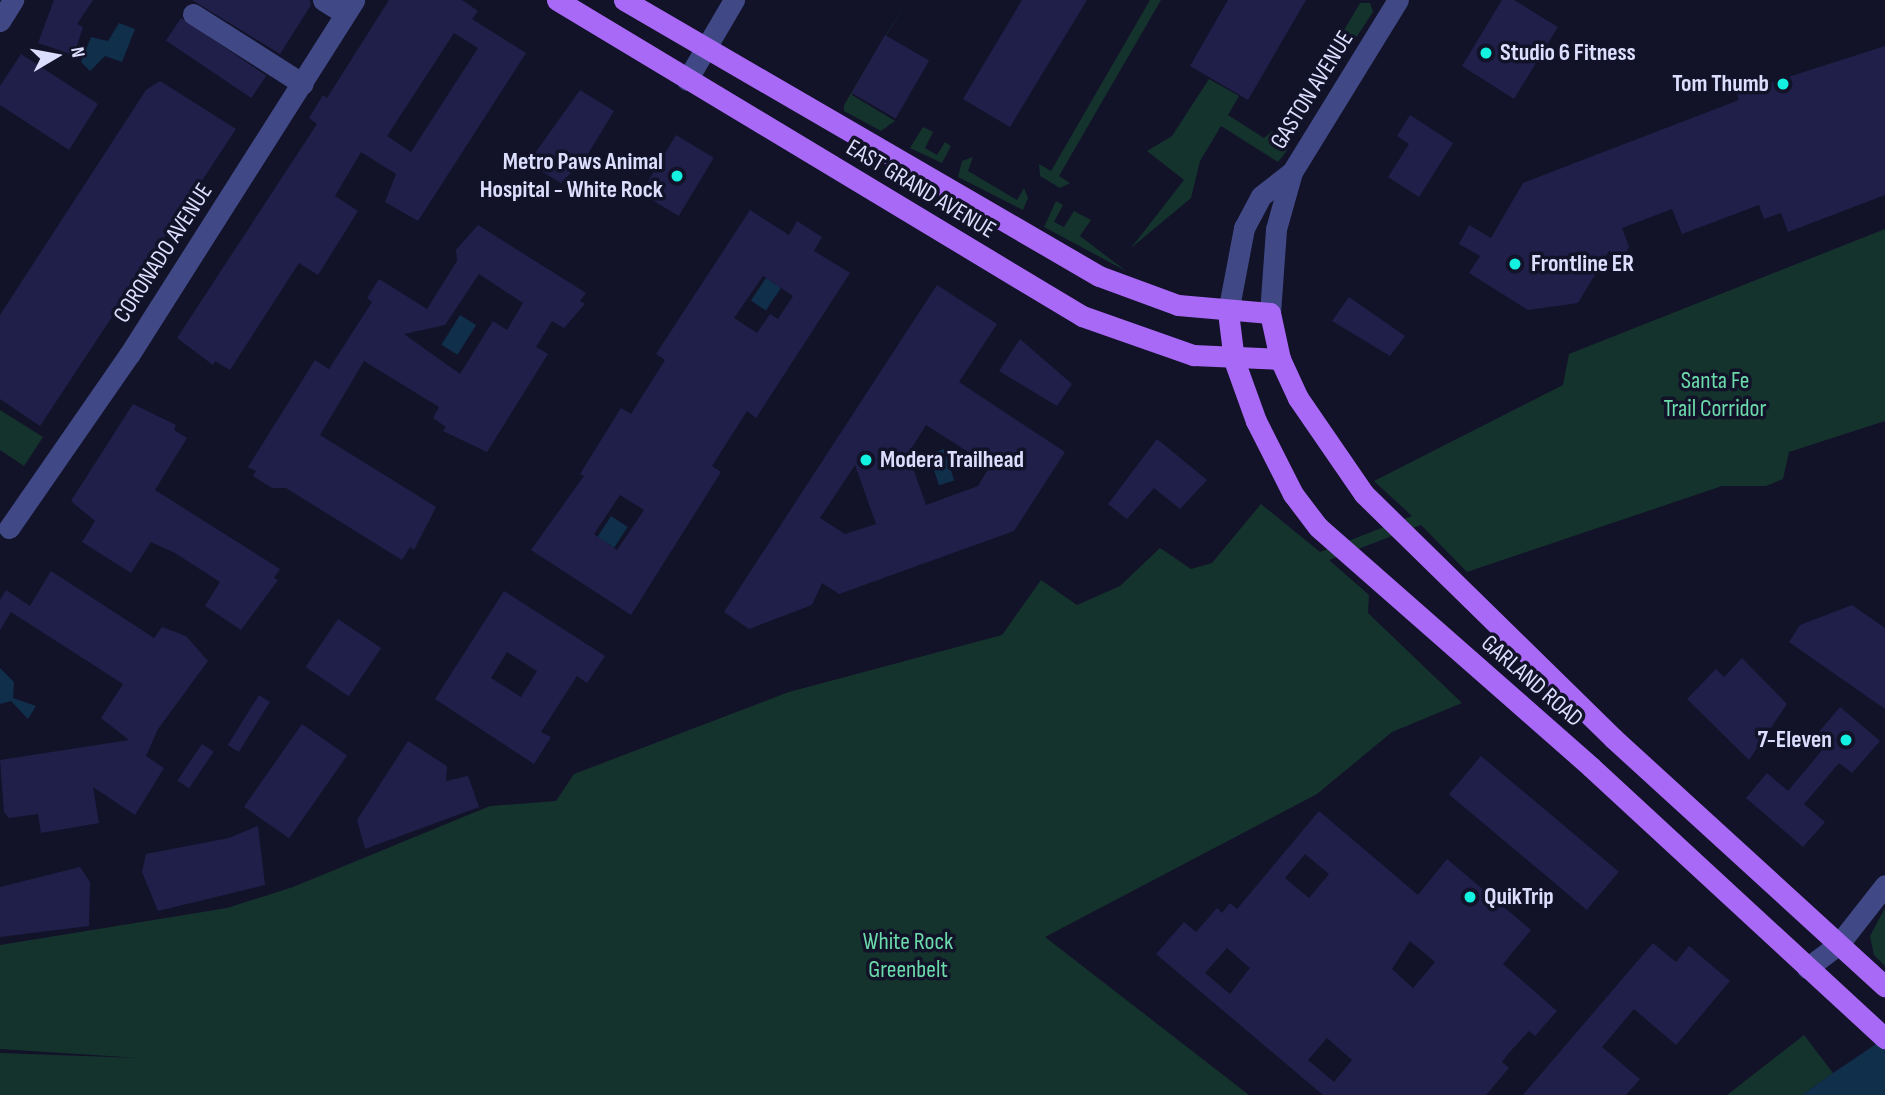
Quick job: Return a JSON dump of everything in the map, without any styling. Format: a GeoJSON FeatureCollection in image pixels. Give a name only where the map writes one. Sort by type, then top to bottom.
{"type":"FeatureCollection","features":[{"type":"Feature","properties":{"kind":"main road","name":"EAST GRAND AVENUE"},"geometry":{"type":"LineString","coordinates":[[557,0],[1082,316],[1145,342],[1234,360],[1280,359]]}},
{"type":"Feature","properties":{"kind":"main road","name":"EAST GRAND AVENUE"},"geometry":{"type":"LineString","coordinates":[[624,0],[1099,276],[1178,305],[1228,312],[1269,313]]}},
{"type":"Feature","properties":{"kind":"main road","name":"GARLAND ROAD"},"geometry":{"type":"LineString","coordinates":[[1228,312],[1234,360],[1293,494],[1318,527],[1591,767],[1885,1038]]}},
{"type":"Feature","properties":{"kind":"main road","name":"GARLAND ROAD"},"geometry":{"type":"LineString","coordinates":[[1269,313],[1280,359],[1335,457],[1433,562],[1613,738],[1885,986]]}},
{"type":"Feature","properties":{"kind":"main road"},"geometry":{"type":"LineString","coordinates":[[1591,767],[1613,738]]}},
{"type":"Feature","properties":{"kind":"street"},"geometry":{"type":"LineString","coordinates":[[0,21],[13,0]]}},
{"type":"Feature","properties":{"kind":"street"},"geometry":{"type":"LineString","coordinates":[[323,0],[350,7]]}},
{"type":"Feature","properties":{"kind":"street"},"geometry":{"type":"LineString","coordinates":[[687,80],[734,0]]}},
{"type":"Feature","properties":{"kind":"street","name":"GASTON AVENUE"},"geometry":{"type":"LineString","coordinates":[[1269,313],[1276,229],[1292,172],[1398,0]]}},
{"type":"Feature","properties":{"kind":"street","name":"CORONADO AVENUE"},"geometry":{"type":"LineString","coordinates":[[9,528],[303,84],[350,7]]}},
{"type":"Feature","properties":{"kind":"street"},"geometry":{"type":"LineString","coordinates":[[193,14],[303,84]]}},
{"type":"Feature","properties":{"kind":"street","name":"GASTON AVENUE"},"geometry":{"type":"LineString","coordinates":[[1228,312],[1244,228],[1261,196],[1292,172]]}},
{"type":"Feature","properties":{"kind":"street"},"geometry":{"type":"LineString","coordinates":[[1807,968],[1838,945],[1885,885]]}},
{"type":"Feature","properties":{"kind":"green space"},"geometry":{"type":"Polygon","coordinates":[[[907,0],[852,95],[895,121],[881,131],[844,111],[844,105],[907,0]]]}},
{"type":"Feature","properties":{"kind":"green space"},"geometry":{"type":"Polygon","coordinates":[[[1150,0],[1161,0],[1059,176],[1070,183],[1060,188],[1040,176],[1039,164],[1051,171],[1150,0]]]}},
{"type":"Feature","properties":{"kind":"green space"},"geometry":{"type":"Polygon","coordinates":[[[1360,3],[1370,3],[1373,12],[1299,124],[1293,117],[1360,3]]]}},
{"type":"Feature","properties":{"kind":"green space"},"geometry":{"type":"Polygon","coordinates":[[[1209,79],[1239,96],[1228,115],[1264,138],[1272,131],[1289,148],[1278,162],[1221,126],[1200,161],[1191,198],[1131,248],[1184,180],[1147,151],[1172,136],[1209,79]]]}},
{"type":"Feature","properties":{"kind":"green space"},"geometry":{"type":"Polygon","coordinates":[[[923,127],[933,132],[925,148],[937,155],[945,142],[951,146],[942,163],[910,148],[923,127]]]}},
{"type":"Feature","properties":{"kind":"green space"},"geometry":{"type":"Polygon","coordinates":[[[973,157],[968,171],[1017,200],[1024,188],[1028,198],[1023,210],[958,177],[962,161],[973,157]]]}},
{"type":"Feature","properties":{"kind":"green space"},"geometry":{"type":"Polygon","coordinates":[[[1056,201],[1063,205],[1054,222],[1064,227],[1074,211],[1091,220],[1080,236],[1126,271],[1044,227],[1056,201]]]}},
{"type":"Feature","properties":{"kind":"green space"},"geometry":{"type":"Polygon","coordinates":[[[1885,229],[1885,421],[1789,452],[1783,479],[1766,486],[1722,486],[1467,572],[1421,525],[1329,560],[1369,595],[1368,613],[1462,703],[1392,732],[1317,794],[1045,937],[1249,1095],[0,1095],[0,1053],[140,1058],[0,1049],[0,945],[227,908],[293,887],[490,806],[556,801],[574,774],[789,692],[1002,635],[1041,580],[1077,605],[1120,586],[1160,548],[1191,569],[1212,563],[1261,504],[1320,552],[1412,516],[1374,481],[1563,385],[1569,354],[1885,229]]]}},
{"type":"Feature","properties":{"kind":"green space"},"geometry":{"type":"Polygon","coordinates":[[[0,410],[43,437],[24,466],[0,450],[0,410]]]}},
{"type":"Feature","properties":{"kind":"green space"},"geometry":{"type":"Polygon","coordinates":[[[1885,908],[1885,966],[1874,955],[1870,936],[1885,908]]]}},
{"type":"Feature","properties":{"kind":"green space"},"geometry":{"type":"Polygon","coordinates":[[[1804,1035],[1833,1073],[1802,1095],[1727,1095],[1804,1035]]]}},
{"type":"Feature","properties":{"kind":"water"},"geometry":{"type":"Polygon","coordinates":[[[119,23],[135,29],[122,62],[105,56],[90,71],[81,62],[91,37],[108,41],[119,23]]]}},
{"type":"Feature","properties":{"kind":"water"},"geometry":{"type":"Polygon","coordinates":[[[766,278],[781,288],[766,310],[751,300],[766,278]]]}},
{"type":"Feature","properties":{"kind":"water"},"geometry":{"type":"Polygon","coordinates":[[[460,315],[476,325],[458,355],[441,345],[460,315]]]}},
{"type":"Feature","properties":{"kind":"water"},"geometry":{"type":"Polygon","coordinates":[[[944,449],[954,480],[939,485],[929,454],[944,449]]]}},
{"type":"Feature","properties":{"kind":"water"},"geometry":{"type":"Polygon","coordinates":[[[611,516],[628,527],[614,548],[597,537],[611,516]]]}},
{"type":"Feature","properties":{"kind":"water"},"geometry":{"type":"Polygon","coordinates":[[[0,668],[14,682],[13,698],[36,706],[28,719],[11,701],[0,704],[0,668]]]}},
{"type":"Feature","properties":{"kind":"water"},"geometry":{"type":"Polygon","coordinates":[[[1885,1038],[1885,1095],[1802,1095],[1833,1073],[1885,1038]]]}},
{"type":"Feature","properties":{"kind":"building"},"geometry":{"type":"Polygon","coordinates":[[[54,0],[93,0],[77,24],[83,27],[74,55],[38,43],[54,0]]]}},
{"type":"Feature","properties":{"kind":"building"},"geometry":{"type":"Polygon","coordinates":[[[192,0],[310,0],[311,5],[280,54],[192,0]]]}},
{"type":"Feature","properties":{"kind":"building"},"geometry":{"type":"Polygon","coordinates":[[[389,0],[462,0],[478,11],[472,19],[526,53],[418,221],[385,202],[396,174],[361,152],[335,196],[358,211],[318,275],[299,263],[230,370],[215,361],[213,365],[177,338],[317,124],[309,118],[323,95],[327,98],[389,0]],[[454,33],[387,136],[411,152],[478,48],[454,33]]]}},
{"type":"Feature","properties":{"kind":"building"},"geometry":{"type":"Polygon","coordinates":[[[1022,0],[1087,0],[1010,127],[963,99],[1022,0]]]}},
{"type":"Feature","properties":{"kind":"building"},"geometry":{"type":"Polygon","coordinates":[[[1228,0],[1306,0],[1248,100],[1190,66],[1228,0]]]}},
{"type":"Feature","properties":{"kind":"building"},"geometry":{"type":"Polygon","coordinates":[[[1502,0],[1514,0],[1558,27],[1514,99],[1462,66],[1502,0]]]}},
{"type":"Feature","properties":{"kind":"building"},"geometry":{"type":"Polygon","coordinates":[[[181,18],[266,76],[251,98],[166,40],[181,18]]]}},
{"type":"Feature","properties":{"kind":"building"},"geometry":{"type":"Polygon","coordinates":[[[885,35],[929,60],[896,119],[852,93],[885,35]]]}},
{"type":"Feature","properties":{"kind":"building"},"geometry":{"type":"Polygon","coordinates":[[[1885,46],[1885,195],[1788,232],[1781,213],[1764,219],[1759,205],[1682,234],[1672,209],[1622,228],[1629,247],[1623,259],[1609,251],[1578,303],[1528,310],[1469,273],[1480,256],[1459,244],[1469,225],[1491,238],[1523,183],[1739,100],[1737,94],[1885,46]]]}},
{"type":"Feature","properties":{"kind":"building"},"geometry":{"type":"Polygon","coordinates":[[[21,54],[98,104],[69,150],[0,105],[0,86],[21,54]]]}},
{"type":"Feature","properties":{"kind":"building"},"geometry":{"type":"Polygon","coordinates":[[[160,81],[236,129],[40,426],[0,399],[0,315],[146,90],[160,81]]]}},
{"type":"Feature","properties":{"kind":"building"},"geometry":{"type":"Polygon","coordinates":[[[580,90],[614,111],[586,157],[561,183],[528,163],[580,90]]]}},
{"type":"Feature","properties":{"kind":"building"},"geometry":{"type":"Polygon","coordinates":[[[1410,115],[1453,143],[1419,197],[1388,177],[1409,144],[1397,136],[1410,115]]]}},
{"type":"Feature","properties":{"kind":"building","name":"Metro Paws Animal Hospital - White Rock"},"geometry":{"type":"Polygon","coordinates":[[[676,135],[714,158],[679,216],[641,193],[676,135]]]}},
{"type":"Feature","properties":{"kind":"building"},"geometry":{"type":"Polygon","coordinates":[[[750,210],[789,235],[797,221],[822,237],[814,251],[850,273],[756,418],[747,411],[712,466],[721,472],[631,615],[531,550],[584,476],[580,474],[621,408],[631,414],[665,360],[656,354],[750,210]],[[763,276],[734,318],[757,333],[770,314],[778,319],[793,296],[763,276]],[[620,495],[594,534],[617,550],[644,510],[620,495]]]}},
{"type":"Feature","properties":{"kind":"building"},"geometry":{"type":"Polygon","coordinates":[[[478,225],[586,293],[580,301],[585,304],[564,328],[552,321],[536,347],[548,354],[487,452],[443,431],[446,427],[433,418],[439,407],[364,361],[320,435],[436,507],[414,550],[410,547],[402,560],[286,488],[272,488],[253,476],[256,471],[248,467],[315,360],[329,369],[372,302],[367,298],[379,279],[427,309],[457,261],[456,250],[478,225]],[[479,274],[445,325],[404,334],[460,374],[493,321],[507,330],[523,303],[479,274]]]}},
{"type":"Feature","properties":{"kind":"building","name":"Modera Trailhead"},"geometry":{"type":"Polygon","coordinates":[[[937,285],[997,324],[959,382],[1065,452],[1014,531],[839,594],[822,583],[812,605],[749,629],[724,612],[937,285]],[[926,425],[908,454],[926,505],[978,486],[990,466],[926,425]],[[855,465],[820,518],[845,534],[876,524],[855,465]]]}},
{"type":"Feature","properties":{"kind":"building"},"geometry":{"type":"Polygon","coordinates":[[[1349,297],[1405,336],[1390,356],[1332,321],[1349,297]]]}},
{"type":"Feature","properties":{"kind":"building"},"geometry":{"type":"Polygon","coordinates":[[[1020,339],[1072,384],[1057,406],[999,371],[1020,339]]]}},
{"type":"Feature","properties":{"kind":"building"},"geometry":{"type":"Polygon","coordinates":[[[133,404],[176,425],[174,430],[187,438],[155,490],[280,569],[274,578],[278,580],[241,630],[205,606],[220,582],[175,553],[151,542],[131,573],[82,542],[95,521],[71,501],[133,404]]]}},
{"type":"Feature","properties":{"kind":"building"},"geometry":{"type":"Polygon","coordinates":[[[1157,439],[1207,480],[1180,509],[1154,488],[1127,519],[1108,504],[1157,439]]]}},
{"type":"Feature","properties":{"kind":"building"},"geometry":{"type":"Polygon","coordinates":[[[51,571],[154,638],[162,627],[186,636],[208,661],[158,729],[146,756],[164,768],[135,815],[93,787],[99,823],[41,833],[38,814],[9,818],[4,812],[0,760],[129,740],[101,718],[123,684],[11,612],[0,630],[0,600],[6,590],[30,606],[51,571]]]}},
{"type":"Feature","properties":{"kind":"building"},"geometry":{"type":"Polygon","coordinates":[[[504,591],[605,656],[587,683],[577,676],[541,732],[551,737],[534,764],[435,699],[504,591]],[[507,652],[491,678],[521,697],[537,671],[507,652]]]}},
{"type":"Feature","properties":{"kind":"building"},"geometry":{"type":"Polygon","coordinates":[[[1852,605],[1885,628],[1885,709],[1789,642],[1800,625],[1852,605]]]}},
{"type":"Feature","properties":{"kind":"building"},"geometry":{"type":"Polygon","coordinates":[[[338,619],[381,648],[349,696],[306,667],[338,619]]]}},
{"type":"Feature","properties":{"kind":"building"},"geometry":{"type":"Polygon","coordinates":[[[1742,658],[1787,704],[1749,760],[1687,699],[1716,669],[1724,677],[1742,658]]]}},
{"type":"Feature","properties":{"kind":"building"},"geometry":{"type":"Polygon","coordinates":[[[259,695],[270,702],[239,752],[228,745],[259,695]]]}},
{"type":"Feature","properties":{"kind":"building"},"geometry":{"type":"Polygon","coordinates":[[[1840,707],[1880,741],[1852,773],[1839,763],[1804,804],[1825,822],[1803,847],[1746,798],[1767,773],[1788,791],[1823,749],[1812,740],[1840,707]]]}},
{"type":"Feature","properties":{"kind":"building"},"geometry":{"type":"Polygon","coordinates":[[[302,724],[347,756],[289,838],[244,807],[302,724]]]}},
{"type":"Feature","properties":{"kind":"building"},"geometry":{"type":"Polygon","coordinates":[[[408,741],[447,766],[446,781],[468,776],[479,807],[365,849],[357,820],[408,741]]]}},
{"type":"Feature","properties":{"kind":"building"},"geometry":{"type":"Polygon","coordinates":[[[202,744],[214,752],[189,788],[177,780],[202,744]]]}},
{"type":"Feature","properties":{"kind":"building"},"geometry":{"type":"Polygon","coordinates":[[[1481,756],[1619,872],[1587,910],[1449,794],[1481,756]]]}},
{"type":"Feature","properties":{"kind":"building"},"geometry":{"type":"Polygon","coordinates":[[[1319,811],[1418,895],[1447,859],[1531,930],[1503,964],[1557,1011],[1535,1036],[1529,1031],[1507,1055],[1502,1062],[1509,1068],[1486,1095],[1323,1095],[1156,954],[1184,922],[1196,932],[1217,908],[1222,913],[1230,903],[1237,909],[1319,811]],[[1305,854],[1285,878],[1309,898],[1329,874],[1305,854]],[[1410,941],[1392,969],[1413,988],[1435,962],[1410,941]],[[1227,948],[1205,973],[1230,994],[1250,968],[1227,948]],[[1327,1038],[1308,1060],[1334,1082],[1352,1060],[1327,1038]]]}},
{"type":"Feature","properties":{"kind":"building"},"geometry":{"type":"Polygon","coordinates":[[[258,826],[265,885],[158,911],[142,872],[146,854],[229,838],[258,826]]]}},
{"type":"Feature","properties":{"kind":"building"},"geometry":{"type":"Polygon","coordinates":[[[80,867],[90,882],[89,926],[0,937],[0,887],[80,867]]]}},
{"type":"Feature","properties":{"kind":"building"},"geometry":{"type":"Polygon","coordinates":[[[1653,943],[1676,962],[1689,946],[1730,981],[1676,1045],[1634,1009],[1602,1047],[1640,1079],[1626,1095],[1523,1095],[1653,943]]]}},
{"type":"Feature","properties":{"kind":"place","name":"Studio 6 Fitness"},"geometry":{"type":"Point","coordinates":[1486,53]}},
{"type":"Feature","properties":{"kind":"place","name":"Tom Thumb"},"geometry":{"type":"Point","coordinates":[1783,84]}},
{"type":"Feature","properties":{"kind":"place","name":"Metro Paws Animal Hospital - White Rock"},"geometry":{"type":"Point","coordinates":[677,176]}},
{"type":"Feature","properties":{"kind":"place","name":"Frontline ER"},"geometry":{"type":"Point","coordinates":[1515,264]}},
{"type":"Feature","properties":{"kind":"place","name":"Modera Trailhead"},"geometry":{"type":"Point","coordinates":[866,460]}},
{"type":"Feature","properties":{"kind":"place","name":"7-Eleven"},"geometry":{"type":"Point","coordinates":[1846,740]}},
{"type":"Feature","properties":{"kind":"place","name":"QuikTrip"},"geometry":{"type":"Point","coordinates":[1470,897]}},
{"type":"Feature","properties":{"kind":"park label","name":"Santa Fe Trail Corridor"},"geometry":{"type":"Point","coordinates":[1715,395]}},
{"type":"Feature","properties":{"kind":"park label","name":"White Rock Greenbelt"},"geometry":{"type":"Point","coordinates":[908,956]}}]}
